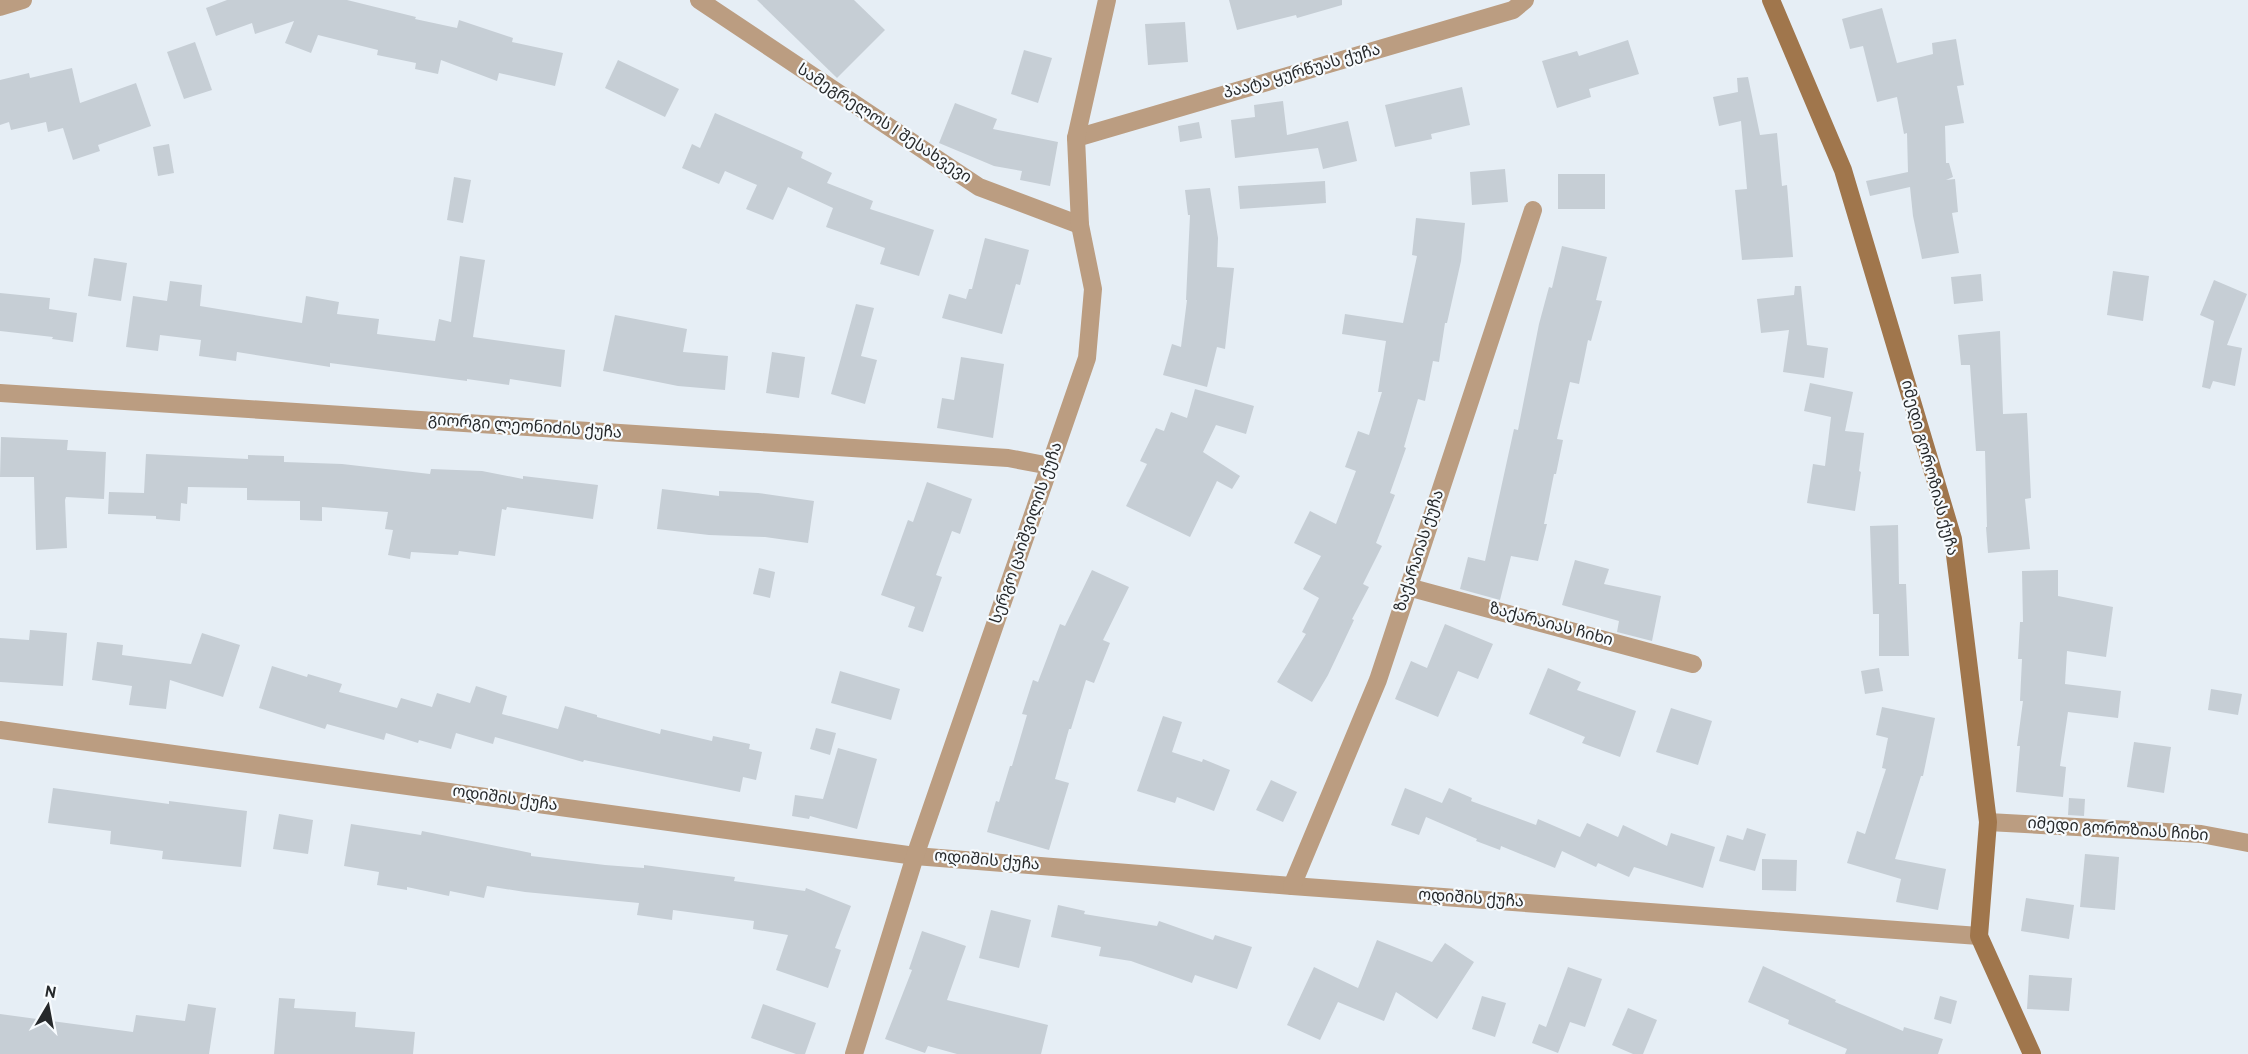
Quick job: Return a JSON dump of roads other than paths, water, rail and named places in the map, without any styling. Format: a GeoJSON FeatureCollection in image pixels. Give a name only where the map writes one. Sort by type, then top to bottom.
{"type":"FeatureCollection","features":[{"type":"Feature","properties":{"kind":"street"},"geometry":{"type":"LineString","coordinates":[[0,7],[23,0]]}},
{"type":"Feature","properties":{"kind":"street","name":"სამეგრელოს I შესახვევი"},"geometry":{"type":"LineString","coordinates":[[699,0],[979,187],[1080,225]]}},
{"type":"Feature","properties":{"kind":"street","name":"სერგო ცაიშვილის ქუჩა"},"geometry":{"type":"LineString","coordinates":[[854,1054],[915,856],[1087,358],[1093,289],[1080,225],[1076,138],[1107,0]]}},
{"type":"Feature","properties":{"kind":"street","name":"პაატა ყურწუას ქუჩა"},"geometry":{"type":"LineString","coordinates":[[1076,138],[1513,10],[1525,0]]}},
{"type":"Feature","properties":{"kind":"street","name":"იმედი გოროზიას ქუჩა"},"geometry":{"type":"LineString","coordinates":[[1771,0],[1843,170],[1953,539],[1988,822],[1979,936],[2032,1054]]}},
{"type":"Feature","properties":{"kind":"street","name":"ზაქარაიას ქუჩა"},"geometry":{"type":"LineString","coordinates":[[1292,886],[1378,680],[1533,210]]}},
{"type":"Feature","properties":{"kind":"street","name":"გიორგი ლეონიძის ქუჩა"},"geometry":{"type":"LineString","coordinates":[[0,393],[996,457],[1050,466]]}},
{"type":"Feature","properties":{"kind":"street","name":"ზაქარაიას ჩიხი"},"geometry":{"type":"LineString","coordinates":[[1408,587],[1693,664]]}},
{"type":"Feature","properties":{"kind":"street","name":"ოდიშის ქუჩა"},"geometry":{"type":"LineString","coordinates":[[0,729],[915,856],[1979,936]]}},
{"type":"Feature","properties":{"kind":"street","name":"იმედი გოროზიას ჩიხი"},"geometry":{"type":"LineString","coordinates":[[1988,822],[2201,834],[2248,843]]}}]}
